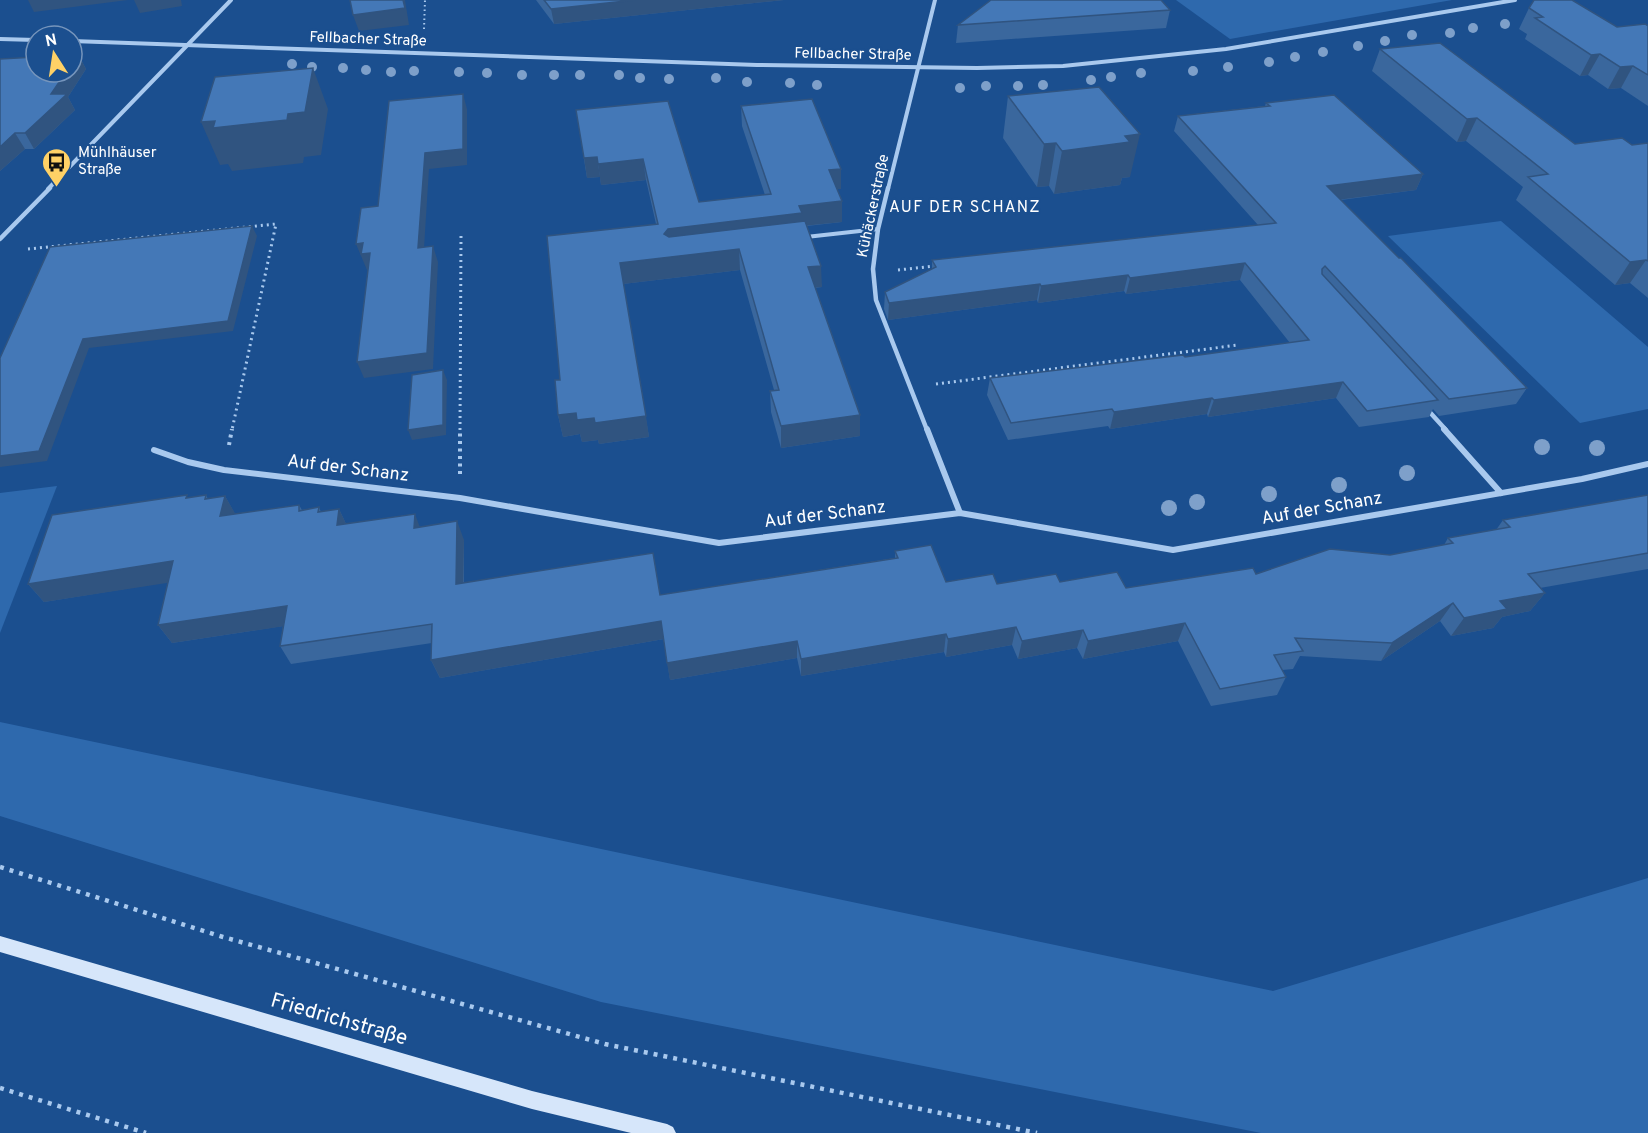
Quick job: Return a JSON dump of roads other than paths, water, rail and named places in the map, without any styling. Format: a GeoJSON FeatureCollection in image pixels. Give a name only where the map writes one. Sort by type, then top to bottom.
{"type":"FeatureCollection","features":[{"type":"Feature","properties":{"kind":"main road","name":"Friedrichstraße"},"geometry":{"type":"LineString","coordinates":[[0,944],[532,1100],[667,1133]]}},
{"type":"Feature","properties":{"kind":"street"},"geometry":{"type":"LineString","coordinates":[[0,239],[231,0]]}},
{"type":"Feature","properties":{"kind":"street","name":"Kühäckerstraße"},"geometry":{"type":"LineString","coordinates":[[935,0],[878,229],[873,273],[876,300],[960,513]]}},
{"type":"Feature","properties":{"kind":"street","name":"Fellbacher Straße"},"geometry":{"type":"LineString","coordinates":[[84,41],[757,65],[1063,66],[1226,49],[1515,0]]}},
{"type":"Feature","properties":{"kind":"street"},"geometry":{"type":"LineString","coordinates":[[0,39],[24,40]]}},
{"type":"Feature","properties":{"kind":"street"},"geometry":{"type":"LineString","coordinates":[[1422,403],[1501,493]]}},
{"type":"Feature","properties":{"kind":"street","name":"Auf der Schanz"},"geometry":{"type":"LineString","coordinates":[[154,450],[188,462],[224,470],[460,498],[719,543],[960,513],[1173,550],[1582,479],[1648,464]]}},
{"type":"Feature","properties":{"kind":"lane"},"geometry":{"type":"LineString","coordinates":[[797,238],[878,229]]}},
{"type":"Feature","properties":{"kind":"place","name":"Mühlhäuser Straße"},"geometry":{"type":"Point","coordinates":[57,188]}},
{"type":"Feature","properties":{"kind":"district","name":"AUF DER SCHANZ"},"geometry":{"type":"Point","coordinates":[965,208]}}]}
